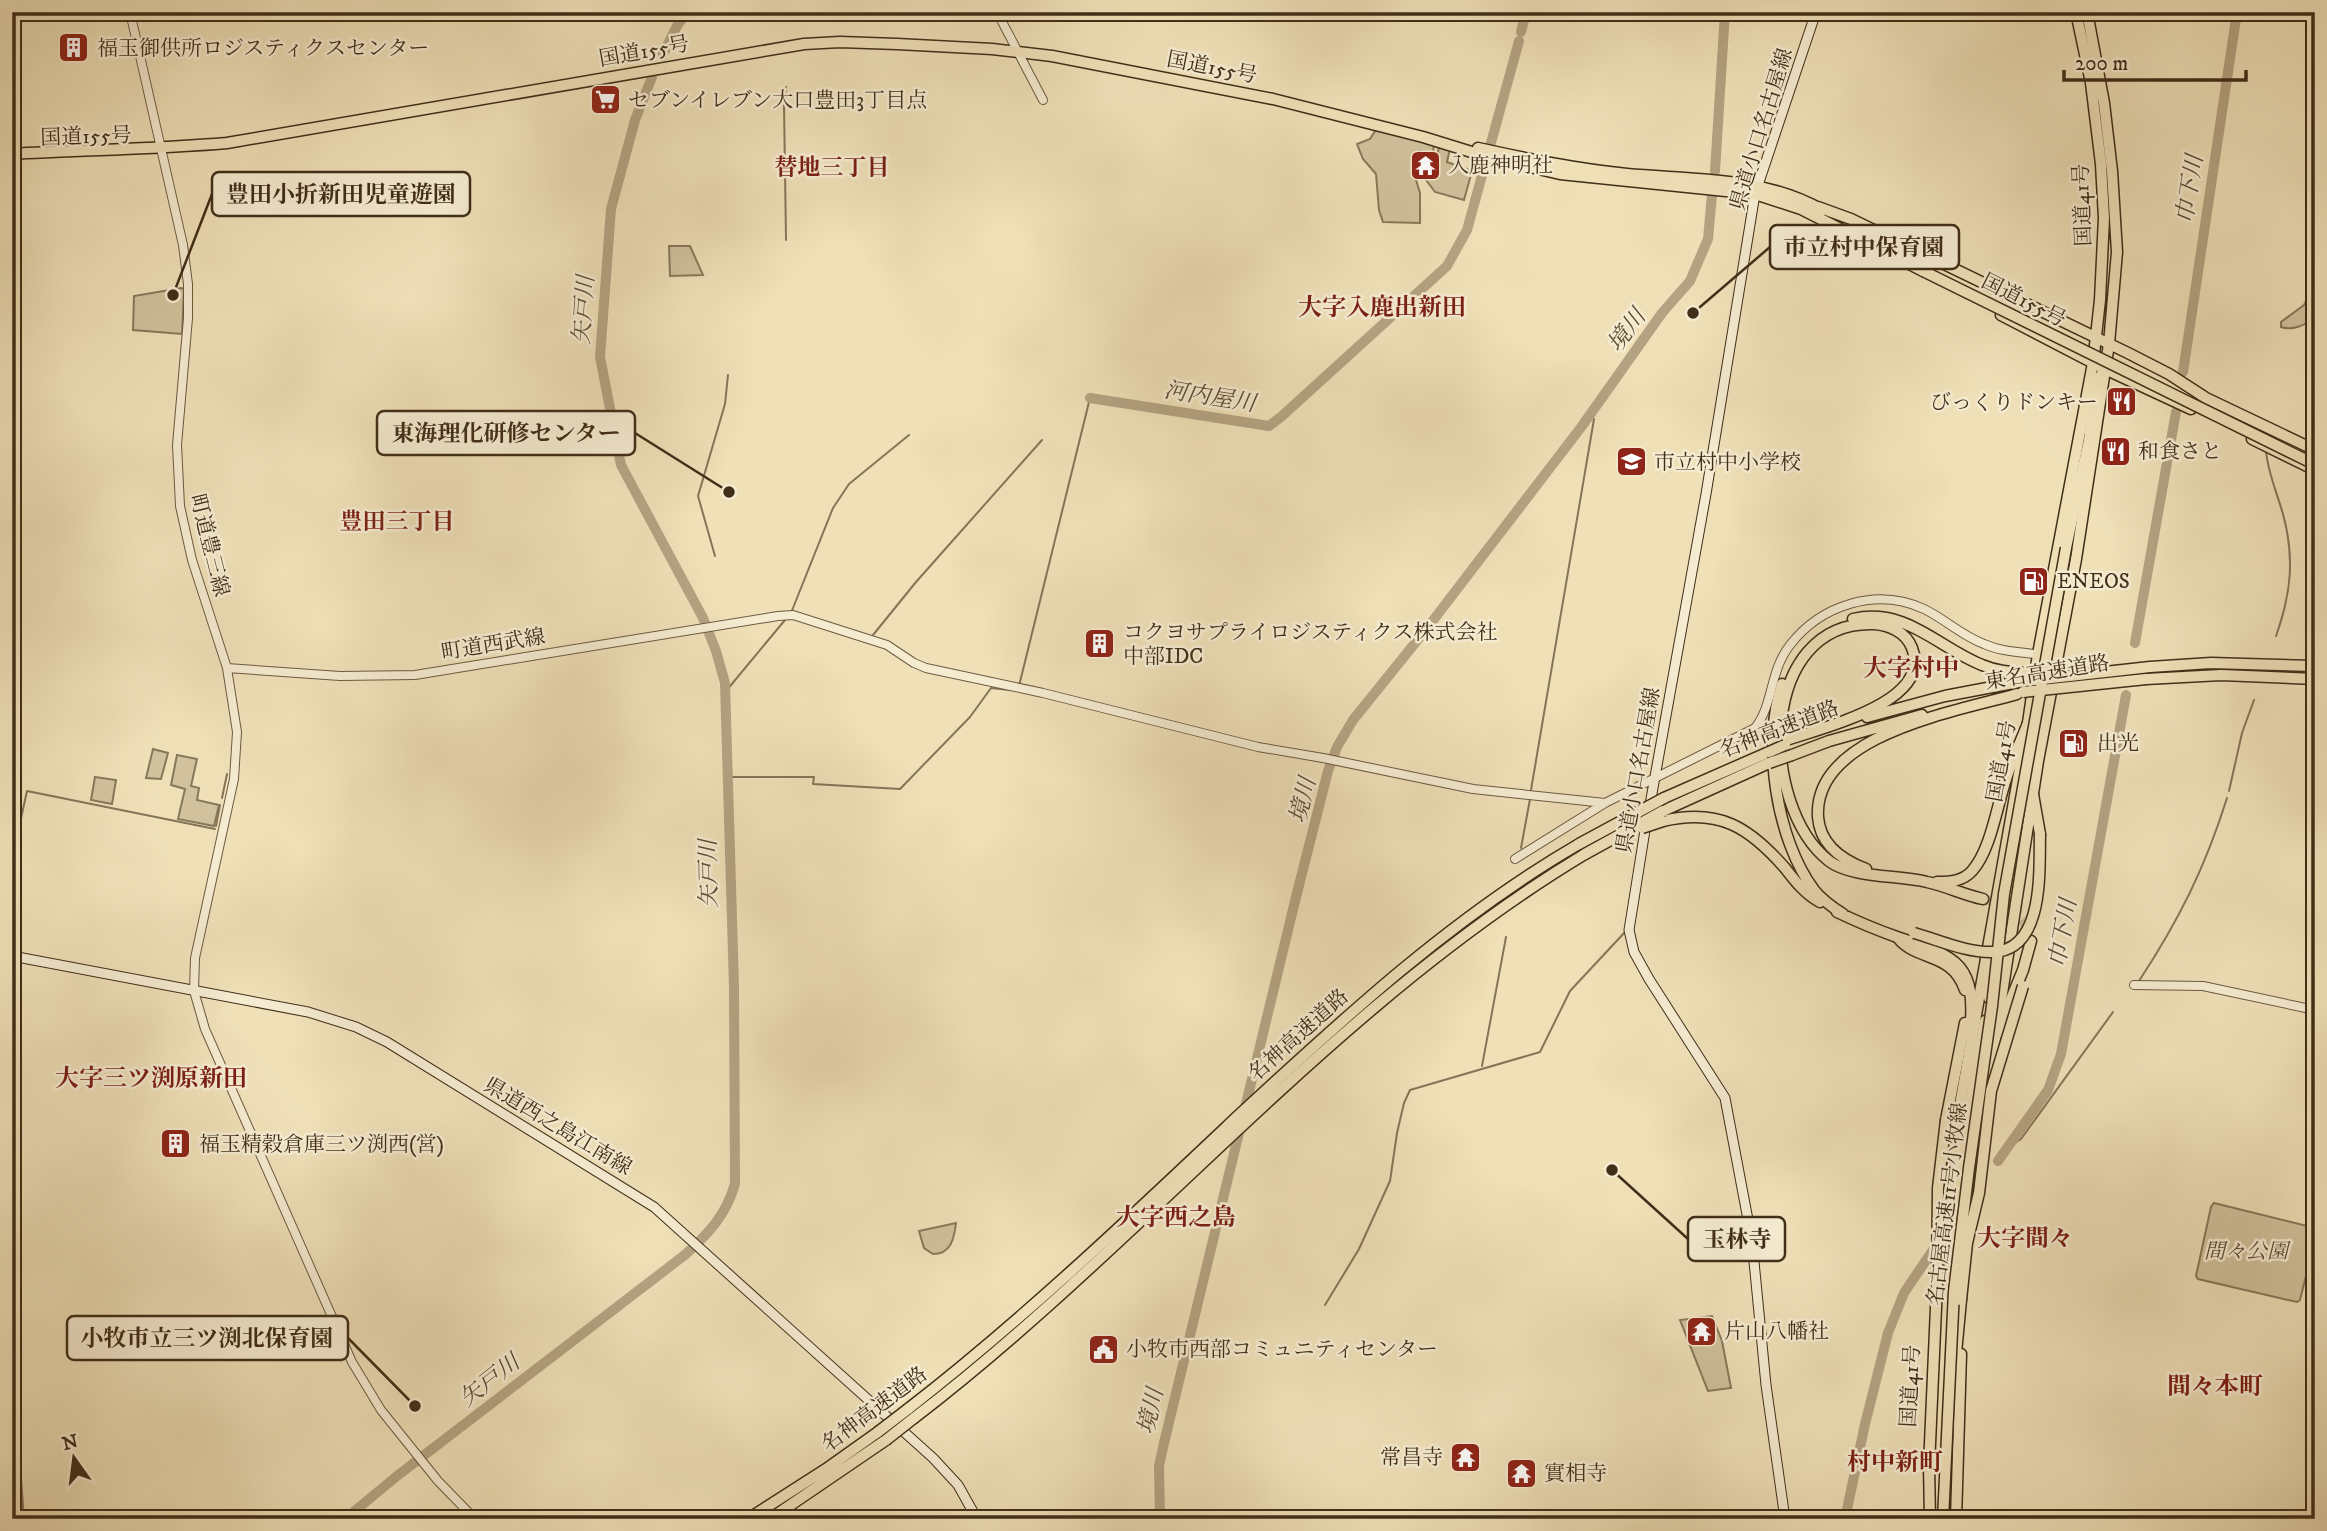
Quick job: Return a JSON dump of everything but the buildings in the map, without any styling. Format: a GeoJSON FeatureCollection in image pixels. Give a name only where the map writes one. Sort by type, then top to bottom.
{"type":"FeatureCollection","features":[{"type":"Feature","properties":{"kind":"highway","name":"国道41号"},"geometry":{"type":"LineString","coordinates":[[1928,1519],[1927,1417],[1933,1295],[1950,1196],[1958,1116],[2038,654],[2093,363],[2102,273],[2102,191],[2095,110],[2076,12]]}},
{"type":"Feature","properties":{"kind":"highway","name":"国道41号"},"geometry":{"type":"LineString","coordinates":[[1956,1519],[1963,1296],[1993,1042],[2033,794],[2076,559],[2109,344],[2117,252],[2105,103],[2087,12]]}},
{"type":"Feature","properties":{"kind":"highway","name":"国道155号"},"geometry":{"type":"LineString","coordinates":[[12,156],[227,143],[792,45],[856,42],[1018,51],[1261,96],[1492,155],[1756,190],[1818,207],[1924,269],[2313,460]]}},
{"type":"Feature","properties":{"kind":"highway","name":"国道155号"},"geometry":{"type":"LineString","coordinates":[[1756,190],[1801,209],[1891,256],[1924,269]]}},
{"type":"Feature","properties":{"kind":"highway"},"geometry":{"type":"LineString","coordinates":[[1818,207],[1851,219],[2169,374],[2313,460]]}},
{"type":"Feature","properties":{"kind":"highway"},"geometry":{"type":"LineString","coordinates":[[1891,256],[1922,275],[2105,369],[2313,460]]}},
{"type":"Feature","properties":{"kind":"highway","name":"名古屋高速11号小牧線"},"geometry":{"type":"LineString","coordinates":[[1943,1519],[1954,1291],[2004,894],[2066,548],[2089,440],[2096,383],[2105,369]]}},
{"type":"Feature","properties":{"kind":"highway"},"geometry":{"type":"LineString","coordinates":[[1843,914],[1821,898],[1808,880],[1791,844],[1777,791],[1773,754],[1774,713],[1785,675],[1797,655],[1814,637],[1837,624],[1878,616],[1910,624],[1983,666],[2002,671],[2022,685]]}},
{"type":"Feature","properties":{"kind":"highway"},"geometry":{"type":"LineString","coordinates":[[1787,747],[1894,697],[1906,685],[1913,673],[1914,654],[1908,640],[1895,629],[1877,624],[1855,625],[1833,633],[1814,647],[1797,667],[1787,692],[1781,721],[1783,780],[1792,808],[1811,842],[1828,860],[1843,869],[1927,882],[1983,899]]}},
{"type":"Feature","properties":{"kind":"highway"},"geometry":{"type":"LineString","coordinates":[[1885,875],[1836,854],[1825,839],[1818,819],[1818,809],[1823,788],[1829,778],[1855,751],[1889,733],[2022,685],[2085,668],[2211,663],[2315,666]]}},
{"type":"Feature","properties":{"kind":"highway","name":"東名高速道路"},"geometry":{"type":"LineString","coordinates":[[1945,696],[2022,685],[2146,678],[2221,675],[2315,679]]}},
{"type":"Feature","properties":{"kind":"highway","name":"東名高速道路"},"geometry":{"type":"LineString","coordinates":[[1787,747],[1899,721],[2022,685]]}},
{"type":"Feature","properties":{"kind":"highway","name":"名神高速道路"},"geometry":{"type":"LineString","coordinates":[[911,1414],[1067,1276],[1265,1091],[1437,949],[1507,905],[1582,849],[1664,798],[1736,765],[1876,714],[1945,696]]}},
{"type":"Feature","properties":{"kind":"highway"},"geometry":{"type":"LineString","coordinates":[[1927,882],[1957,880],[1971,873],[1977,865],[2028,723]]}},
{"type":"Feature","properties":{"kind":"highway","name":"名神高速道路"},"geometry":{"type":"LineString","coordinates":[[1582,849],[1663,816],[1769,754]]}},
{"type":"Feature","properties":{"kind":"highway"},"geometry":{"type":"LineString","coordinates":[[1902,942],[1914,933],[1983,951],[2000,951],[2017,944],[2027,933],[2037,893],[2040,834],[2033,794]]}},
{"type":"Feature","properties":{"kind":"highway"},"geometry":{"type":"LineString","coordinates":[[1663,816],[1694,816],[1735,824],[1767,848],[1815,900],[1935,957],[1962,981],[1967,1003],[1966,1021],[1945,1120],[1938,1188],[1928,1519]]}},
{"type":"Feature","properties":{"kind":"highway"},"geometry":{"type":"LineString","coordinates":[[1902,942],[1910,939],[1959,963],[1969,983],[1972,1005],[1970,1034],[1973,1038]]}},
{"type":"Feature","properties":{"kind":"highway"},"geometry":{"type":"LineString","coordinates":[[1947,1420],[1956,1368],[1966,1254],[1979,1193],[1988,1104],[2001,1053],[2030,963],[2030,939],[2018,983],[1993,1042]]}},
{"type":"Feature","properties":{"kind":"highway"},"geometry":{"type":"LineString","coordinates":[[1935,1519],[1956,1200],[1974,1075],[1989,1004],[1986,956]]}},
{"type":"Feature","properties":{"kind":"highway","name":"名神高速道路"},"geometry":{"type":"LineString","coordinates":[[770,1519],[995,1354],[1073,1286],[1261,1109],[1340,1030]]}},
{"type":"Feature","properties":{"kind":"highway","name":"名神高速道路"},"geometry":{"type":"LineString","coordinates":[[748,1519],[882,1436]]}},
{"type":"Feature","properties":{"kind":"highway"},"geometry":{"type":"LineString","coordinates":[[2299,1519],[2315,1511]]}},
{"type":"Feature","properties":{"kind":"main road","name":"県道小口名古屋線"},"geometry":{"type":"LineString","coordinates":[[1785,1519],[1764,1373],[1752,1241],[1728,1110],[1722,1091],[1649,979],[1630,940],[1629,930],[1756,190],[1816,12]]}},
{"type":"Feature","properties":{"kind":"main road","name":"県道西之島江南線"},"geometry":{"type":"LineString","coordinates":[[12,956],[308,1012],[356,1027],[387,1042],[654,1207],[933,1458],[958,1485],[977,1519]]}},
{"type":"Feature","properties":{"kind":"street","name":"町道豊三線"},"geometry":{"type":"LineString","coordinates":[[130,12],[183,245],[189,290],[177,446],[179,499],[192,561],[227,668],[237,732],[236,766],[195,958],[194,991],[205,1029],[343,1345],[368,1391],[422,1461],[475,1519]]}},
{"type":"Feature","properties":{"kind":"street"},"geometry":{"type":"LineString","coordinates":[[997,12],[1043,100]]}},
{"type":"Feature","properties":{"kind":"street"},"geometry":{"type":"LineString","coordinates":[[1515,859],[1605,803],[1755,728],[1763,718],[1774,675],[1788,647],[1808,626],[1839,607],[1871,600],[1902,602],[1932,614],[1985,645],[2058,657]]}},
{"type":"Feature","properties":{"kind":"street","name":"町道西武線"},"geometry":{"type":"LineString","coordinates":[[227,668],[341,676],[415,675],[793,615],[887,645],[926,668],[1043,693],[1258,747],[1473,789],[1605,803]]}},
{"type":"Feature","properties":{"kind":"street"},"geometry":{"type":"LineString","coordinates":[[2134,985],[2211,987],[2315,1010]]}},
{"type":"Feature","properties":{"kind":"green space"},"geometry":{"type":"Polygon","coordinates":[[[1377,128],[1434,143],[1433,153],[1419,151],[1412,167],[1420,193],[1420,223],[1383,222],[1379,210],[1376,174],[1363,159],[1357,144],[1370,139],[1377,128]]]}},
{"type":"Feature","properties":{"kind":"green space"},"geometry":{"type":"Polygon","coordinates":[[[1439,145],[1450,148],[1447,162],[1472,171],[1464,200],[1435,192],[1426,180],[1435,176],[1439,145]]]}},
{"type":"Feature","properties":{"kind":"green space"},"geometry":{"type":"Polygon","coordinates":[[[669,246],[690,246],[703,275],[670,276],[669,246]]]}},
{"type":"Feature","properties":{"kind":"green space"},"geometry":{"type":"Polygon","coordinates":[[[2315,284],[2314,319],[2294,328],[2281,327],[2281,322],[2304,305],[2315,284]]]}},
{"type":"Feature","properties":{"kind":"green space"},"geometry":{"type":"Polygon","coordinates":[[[184,289],[182,334],[133,330],[134,296],[184,289]]]}},
{"type":"Feature","properties":{"kind":"green space"},"geometry":{"type":"Polygon","coordinates":[[[153,749],[168,753],[161,779],[146,778],[153,749]]]}},
{"type":"Feature","properties":{"kind":"green space"},"geometry":{"type":"Polygon","coordinates":[[[177,755],[197,759],[191,786],[199,788],[197,800],[219,805],[214,826],[178,819],[185,789],[171,785],[177,755]]]}},
{"type":"Feature","properties":{"kind":"green space"},"geometry":{"type":"Polygon","coordinates":[[[95,777],[116,780],[112,804],[91,800],[95,777]]]}},
{"type":"Feature","properties":{"kind":"green space","name":"間々公園"},"geometry":{"type":"Polygon","coordinates":[[[2214,1203],[2315,1228],[2315,1240],[2300,1300],[2297,1302],[2198,1279],[2196,1276],[2214,1203]]]}},
{"type":"Feature","properties":{"kind":"green space"},"geometry":{"type":"Polygon","coordinates":[[[956,1223],[953,1240],[948,1248],[933,1254],[924,1248],[919,1231],[956,1223]]]}},
{"type":"Feature","properties":{"kind":"green space"},"geometry":{"type":"Polygon","coordinates":[[[1712,1316],[1722,1341],[1731,1388],[1708,1391],[1680,1320],[1712,1316]]]}},
{"type":"Feature","properties":{"kind":"waterway","name":"矢戸川"},"geometry":{"type":"LineString","coordinates":[[662,56],[678,24],[688,12]]}},
{"type":"Feature","properties":{"kind":"waterway","name":"河内屋川"},"geometry":{"type":"LineString","coordinates":[[1521,32],[1526,12]]}},
{"type":"Feature","properties":{"kind":"waterway","name":"境川"},"geometry":{"type":"LineString","coordinates":[[1715,171],[1725,12]]}},
{"type":"Feature","properties":{"kind":"waterway","name":"巾下川"},"geometry":{"type":"LineString","coordinates":[[2183,372],[2237,12]]}},
{"type":"Feature","properties":{"kind":"waterway","name":"河内屋川"},"geometry":{"type":"LineString","coordinates":[[1090,398],[1269,426],[1282,416],[1447,266],[1467,230],[1519,41]]}},
{"type":"Feature","properties":{"kind":"waterway","name":"矢戸川"},"geometry":{"type":"LineString","coordinates":[[345,1519],[686,1254],[716,1223],[735,1184],[734,987],[725,683],[703,618],[621,465],[600,357],[611,209],[635,120],[652,77]]}},
{"type":"Feature","properties":{"kind":"waterway"},"geometry":{"type":"LineString","coordinates":[[786,87],[786,240]]}},
{"type":"Feature","properties":{"kind":"waterway","name":"境川"},"geometry":{"type":"LineString","coordinates":[[1160,1519],[1159,1466],[1164,1443],[1296,897],[1328,771],[1337,747],[1353,720],[1428,627],[1582,426],[1662,313],[1690,281],[1708,239],[1712,195]]}},
{"type":"Feature","properties":{"kind":"waterway"},"geometry":{"type":"LineString","coordinates":[[715,556],[698,496],[725,404],[728,375]]}},
{"type":"Feature","properties":{"kind":"waterway"},"geometry":{"type":"LineString","coordinates":[[1019,686],[1090,398]]}},
{"type":"Feature","properties":{"kind":"waterway","name":"巾下川"},"geometry":{"type":"LineString","coordinates":[[2135,643],[2176,412]]}},
{"type":"Feature","properties":{"kind":"waterway"},"geometry":{"type":"LineString","coordinates":[[1531,790],[1594,419]]}},
{"type":"Feature","properties":{"kind":"waterway"},"geometry":{"type":"LineString","coordinates":[[791,613],[833,508],[849,484],[909,435]]}},
{"type":"Feature","properties":{"kind":"waterway"},"geometry":{"type":"LineString","coordinates":[[873,635],[916,582],[1042,440]]}},
{"type":"Feature","properties":{"kind":"waterway"},"geometry":{"type":"LineString","coordinates":[[2266,451],[2287,530],[2290,561],[2288,591],[2276,636]]}},
{"type":"Feature","properties":{"kind":"waterway"},"geometry":{"type":"LineString","coordinates":[[726,691],[785,620]]}},
{"type":"Feature","properties":{"kind":"waterway"},"geometry":{"type":"LineString","coordinates":[[727,777],[814,777],[813,784],[900,789],[970,717],[991,688],[1010,690]]}},
{"type":"Feature","properties":{"kind":"waterway","name":"巾下川"},"geometry":{"type":"LineString","coordinates":[[1998,1161],[2048,1090],[2061,1054],[2126,695]]}},
{"type":"Feature","properties":{"kind":"waterway"},"geometry":{"type":"LineString","coordinates":[[2229,791],[2242,733],[2254,700]]}},
{"type":"Feature","properties":{"kind":"waterway"},"geometry":{"type":"LineString","coordinates":[[222,798],[227,774]]}},
{"type":"Feature","properties":{"kind":"waterway"},"geometry":{"type":"LineString","coordinates":[[12,788],[20,790]]}},
{"type":"Feature","properties":{"kind":"waterway"},"geometry":{"type":"LineString","coordinates":[[13,855],[27,791],[215,829]]}},
{"type":"Feature","properties":{"kind":"waterway"},"geometry":{"type":"LineString","coordinates":[[2139,981],[2167,937],[2190,893],[2210,848],[2227,798]]}},
{"type":"Feature","properties":{"kind":"waterway"},"geometry":{"type":"LineString","coordinates":[[1521,848],[1530,799]]}},
{"type":"Feature","properties":{"kind":"waterway"},"geometry":{"type":"LineString","coordinates":[[216,826],[220,805]]}},
{"type":"Feature","properties":{"kind":"waterway"},"geometry":{"type":"LineString","coordinates":[[1325,1305],[1359,1249],[1390,1181],[1397,1133],[1410,1090],[1540,1052],[1570,991],[1625,932]]}},
{"type":"Feature","properties":{"kind":"waterway"},"geometry":{"type":"LineString","coordinates":[[1482,1066],[1506,937]]}},
{"type":"Feature","properties":{"kind":"waterway"},"geometry":{"type":"LineString","coordinates":[[2007,1148],[2021,1139],[2113,1012]]}},
{"type":"Feature","properties":{"kind":"waterway","name":"巾下川"},"geometry":{"type":"LineString","coordinates":[[1845,1519],[1888,1333],[1904,1293],[1933,1250]]}},
{"type":"Feature","properties":{"kind":"waterway"},"geometry":{"type":"LineString","coordinates":[[12,1354],[19,1459]]}},
{"type":"Feature","properties":{"kind":"waterway"},"geometry":{"type":"LineString","coordinates":[[20,1465],[24,1519]]}},
{"type":"Feature","properties":{"kind":"tunnel"},"geometry":{"type":"LineString","coordinates":[[1983,899],[2018,914],[2029,935]]}},
{"type":"Feature","properties":{"kind":"place","name":"福玉御供所ロジスティクスセンター"},"geometry":{"type":"Point","coordinates":[74,48]}},
{"type":"Feature","properties":{"kind":"place","name":"セブンイレブン大口豊田3丁目点"},"geometry":{"type":"Point","coordinates":[605,100]}},
{"type":"Feature","properties":{"kind":"place","name":"入鹿神明社"},"geometry":{"type":"Point","coordinates":[1425,165]}},
{"type":"Feature","properties":{"kind":"place","name":"豊田小折新田児童遊園"},"geometry":{"type":"Point","coordinates":[173,295]}},
{"type":"Feature","properties":{"kind":"place","name":"市立村中保育園"},"geometry":{"type":"Point","coordinates":[1693,313]}},
{"type":"Feature","properties":{"kind":"place","name":"びっくりドンキー"},"geometry":{"type":"Point","coordinates":[2121,402]}},
{"type":"Feature","properties":{"kind":"place","name":"和食さと"},"geometry":{"type":"Point","coordinates":[2115,451]}},
{"type":"Feature","properties":{"kind":"place","name":"市立村中小学校"},"geometry":{"type":"Point","coordinates":[1631,462]}},
{"type":"Feature","properties":{"kind":"place","name":"東海理化研修センター"},"geometry":{"type":"Point","coordinates":[729,492]}},
{"type":"Feature","properties":{"kind":"place","name":"ENEOS"},"geometry":{"type":"Point","coordinates":[2034,581]}},
{"type":"Feature","properties":{"kind":"place","name":"コクヨサプライロジスティクス株式会社 中部IDC"},"geometry":{"type":"Point","coordinates":[1100,644]}},
{"type":"Feature","properties":{"kind":"place","name":"出光"},"geometry":{"type":"Point","coordinates":[2074,743]}},
{"type":"Feature","properties":{"kind":"place","name":"福玉精穀倉庫三ツ渕西(営)"},"geometry":{"type":"Point","coordinates":[176,1144]}},
{"type":"Feature","properties":{"kind":"place","name":"玉林寺"},"geometry":{"type":"Point","coordinates":[1612,1170]}},
{"type":"Feature","properties":{"kind":"place","name":"片山八幡社"},"geometry":{"type":"Point","coordinates":[1701,1331]}},
{"type":"Feature","properties":{"kind":"place","name":"小牧市西部コミュニティセンター"},"geometry":{"type":"Point","coordinates":[1103,1349]}},
{"type":"Feature","properties":{"kind":"place","name":"小牧市立三ツ渕北保育園"},"geometry":{"type":"Point","coordinates":[415,1406]}},
{"type":"Feature","properties":{"kind":"place","name":"常昌寺"},"geometry":{"type":"Point","coordinates":[1466,1457]}},
{"type":"Feature","properties":{"kind":"place","name":"實相寺"},"geometry":{"type":"Point","coordinates":[1521,1473]}},
{"type":"Feature","properties":{"kind":"district","name":"替地三丁目"},"geometry":{"type":"Point","coordinates":[832,167]}},
{"type":"Feature","properties":{"kind":"district","name":"大字入鹿出新田"},"geometry":{"type":"Point","coordinates":[1382,307]}},
{"type":"Feature","properties":{"kind":"district","name":"豊田三丁目"},"geometry":{"type":"Point","coordinates":[397,521]}},
{"type":"Feature","properties":{"kind":"district","name":"大字村中"},"geometry":{"type":"Point","coordinates":[1911,668]}},
{"type":"Feature","properties":{"kind":"district","name":"大字三ツ渕原新田"},"geometry":{"type":"Point","coordinates":[151,1078]}},
{"type":"Feature","properties":{"kind":"district","name":"大字西之島"},"geometry":{"type":"Point","coordinates":[1176,1217]}},
{"type":"Feature","properties":{"kind":"district","name":"大字間々"},"geometry":{"type":"Point","coordinates":[2025,1238]}},
{"type":"Feature","properties":{"kind":"district","name":"間々本町"},"geometry":{"type":"Point","coordinates":[2215,1386]}},
{"type":"Feature","properties":{"kind":"district","name":"村中新町"},"geometry":{"type":"Point","coordinates":[1895,1462]}}]}
